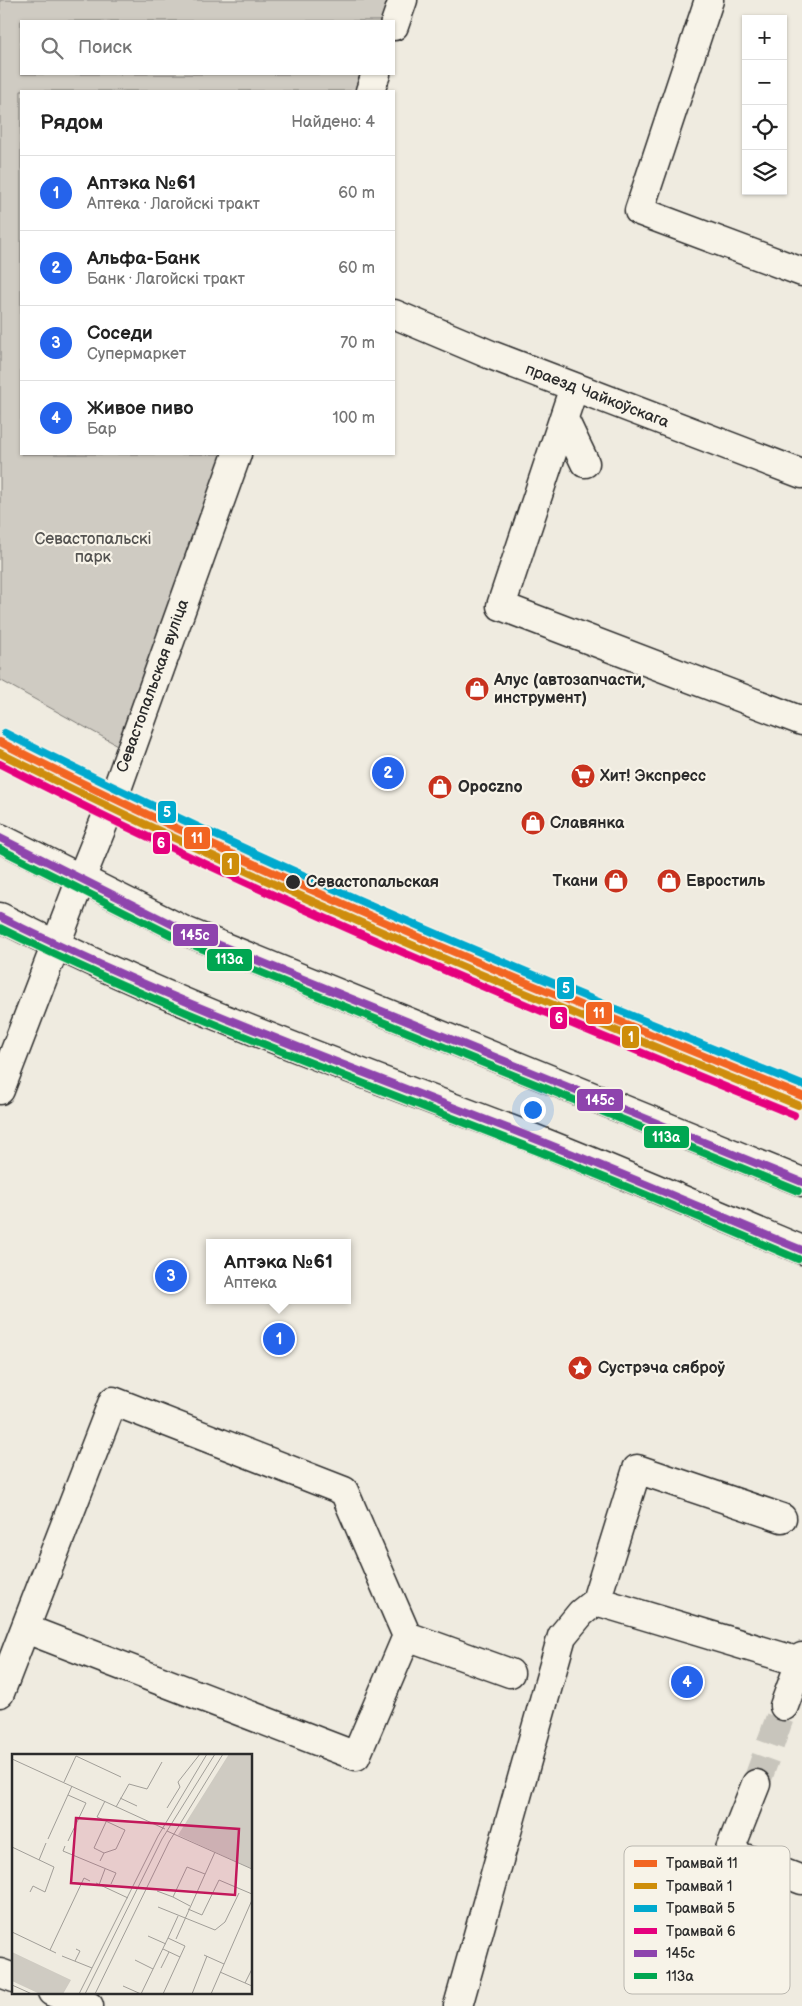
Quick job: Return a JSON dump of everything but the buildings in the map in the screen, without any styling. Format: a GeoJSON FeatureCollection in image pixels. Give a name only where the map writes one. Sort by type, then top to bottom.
{"type":"FeatureCollection","features":[{"type":"Feature","properties":{"kind":"main road"},"geometry":{"type":"LineString","coordinates":[[395,23],[403,0]]}},
{"type":"Feature","properties":{"kind":"main road"},"geometry":{"type":"LineString","coordinates":[[709,0],[639,211],[802,272]]}},
{"type":"Feature","properties":{"kind":"main road"},"geometry":{"type":"LineString","coordinates":[[370,90],[376,75]]}},
{"type":"Feature","properties":{"kind":"main road","name":"праезд Чайкоўскага"},"geometry":{"type":"LineString","coordinates":[[395,314],[802,474]]}},
{"type":"Feature","properties":{"kind":"main road"},"geometry":{"type":"LineString","coordinates":[[574,386],[501,606],[802,721]]}},
{"type":"Feature","properties":{"kind":"main road"},"geometry":{"type":"LineString","coordinates":[[564,418],[585,463]]}},
{"type":"Feature","properties":{"kind":"main road","name":"Севастопальская вуліца"},"geometry":{"type":"LineString","coordinates":[[0,1090],[116,791],[237,455]]}},
{"type":"Feature","properties":{"kind":"main road"},"geometry":{"type":"LineString","coordinates":[[0,838],[185,931],[802,1182]]}},
{"type":"Feature","properties":{"kind":"main road"},"geometry":{"type":"LineString","coordinates":[[0,918],[56,946],[159,992],[523,1134],[802,1250]]}},
{"type":"Feature","properties":{"kind":"main road"},"geometry":{"type":"LineString","coordinates":[[0,1693],[113,1401],[344,1491],[407,1636],[356,1756],[26,1629]]}},
{"type":"Feature","properties":{"kind":"main road"},"geometry":{"type":"LineString","coordinates":[[458,2006],[562,1636],[581,1613],[596,1601],[637,1469],[782,1518]]}},
{"type":"Feature","properties":{"kind":"main road"},"geometry":{"type":"LineString","coordinates":[[596,1601],[801,1660],[784,1706]]}},
{"type":"Feature","properties":{"kind":"main road"},"geometry":{"type":"LineString","coordinates":[[407,1636],[510,1673]]}},
{"type":"Feature","properties":{"kind":"main road"},"geometry":{"type":"LineString","coordinates":[[731,1846],[756,1784]]}},
{"type":"Feature","properties":{"kind":"main road"},"geometry":{"type":"LineString","coordinates":[[790,1875],[802,1880]]}},
{"type":"Feature","properties":{"kind":"main road"},"geometry":{"type":"LineString","coordinates":[[0,1972],[12,1977]]}},
{"type":"Feature","properties":{"kind":"main road"},"geometry":{"type":"LineString","coordinates":[[57,1994],[89,2006]]}},
{"type":"Feature","properties":{"kind":"green space","name":"Севастопальскі парк"},"geometry":{"type":"Polygon","coordinates":[[[0,0],[400,0],[392,20],[20,20],[20,75],[372,75],[366,90],[20,90],[20,455],[229,455],[119,746],[0,680],[0,0]]]}},
{"type":"Feature","properties":{"kind":"tunnel"},"geometry":{"type":"LineString","coordinates":[[756,1784],[784,1706]]}},
{"type":"Feature","properties":{"kind":"tram line","name":"5"},"geometry":{"type":"LineString","coordinates":[[5,733],[103,782],[399,918],[600,1003],[802,1085]]}},
{"type":"Feature","properties":{"kind":"tram line","name":"11"},"geometry":{"type":"LineString","coordinates":[[0,742],[197,838],[397,928],[802,1096]]}},
{"type":"Feature","properties":{"kind":"tram line","name":"1"},"geometry":{"type":"LineString","coordinates":[[0,753],[196,848],[395,938],[596,1023],[798,1105]]}},
{"type":"Feature","properties":{"kind":"tram line","name":"6"},"geometry":{"type":"LineString","coordinates":[[0,764],[97,813],[195,859],[393,948],[593,1033],[794,1115]]}},
{"type":"Feature","properties":{"kind":"transit line","name":"145с"},"geometry":{"type":"LineString","coordinates":[[0,838],[185,931],[802,1182]]}},
{"type":"Feature","properties":{"kind":"transit line","name":"113а"},"geometry":{"type":"LineString","coordinates":[[0,849],[181,940],[798,1191]]}},
{"type":"Feature","properties":{"kind":"transit line","name":"145с"},"geometry":{"type":"LineString","coordinates":[[0,917],[128,977],[257,1031],[556,1147],[802,1250]]}},
{"type":"Feature","properties":{"kind":"transit line","name":"113а"},"geometry":{"type":"LineString","coordinates":[[0,928],[192,1015],[588,1171],[798,1259]]}},
{"type":"Feature","properties":{"kind":"place","name":"Алус (автозапчасти, инструмент)"},"geometry":{"type":"Point","coordinates":[477,689]}},
{"type":"Feature","properties":{"kind":"place","name":"Альфа-Банк"},"geometry":{"type":"Point","coordinates":[388,773]}},
{"type":"Feature","properties":{"kind":"place","name":"Хит! Экспресс"},"geometry":{"type":"Point","coordinates":[583,776]}},
{"type":"Feature","properties":{"kind":"place","name":"Opoczno"},"geometry":{"type":"Point","coordinates":[440,787]}},
{"type":"Feature","properties":{"kind":"place","name":"Славянка"},"geometry":{"type":"Point","coordinates":[533,823]}},
{"type":"Feature","properties":{"kind":"place","name":"Ткани"},"geometry":{"type":"Point","coordinates":[616,881]}},
{"type":"Feature","properties":{"kind":"place","name":"Евростиль"},"geometry":{"type":"Point","coordinates":[669,881]}},
{"type":"Feature","properties":{"kind":"place","name":"Севастопальская"},"geometry":{"type":"Point","coordinates":[293,882]}},
{"type":"Feature","properties":{"kind":"place","name":"Соседи"},"geometry":{"type":"Point","coordinates":[171,1276]}},
{"type":"Feature","properties":{"kind":"place","name":"Аптэка №61"},"geometry":{"type":"Point","coordinates":[279,1339]}},
{"type":"Feature","properties":{"kind":"place","name":"Сустрэча сяброў"},"geometry":{"type":"Point","coordinates":[580,1368]}},
{"type":"Feature","properties":{"kind":"place","name":"Живое пиво"},"geometry":{"type":"Point","coordinates":[687,1682]}}]}
